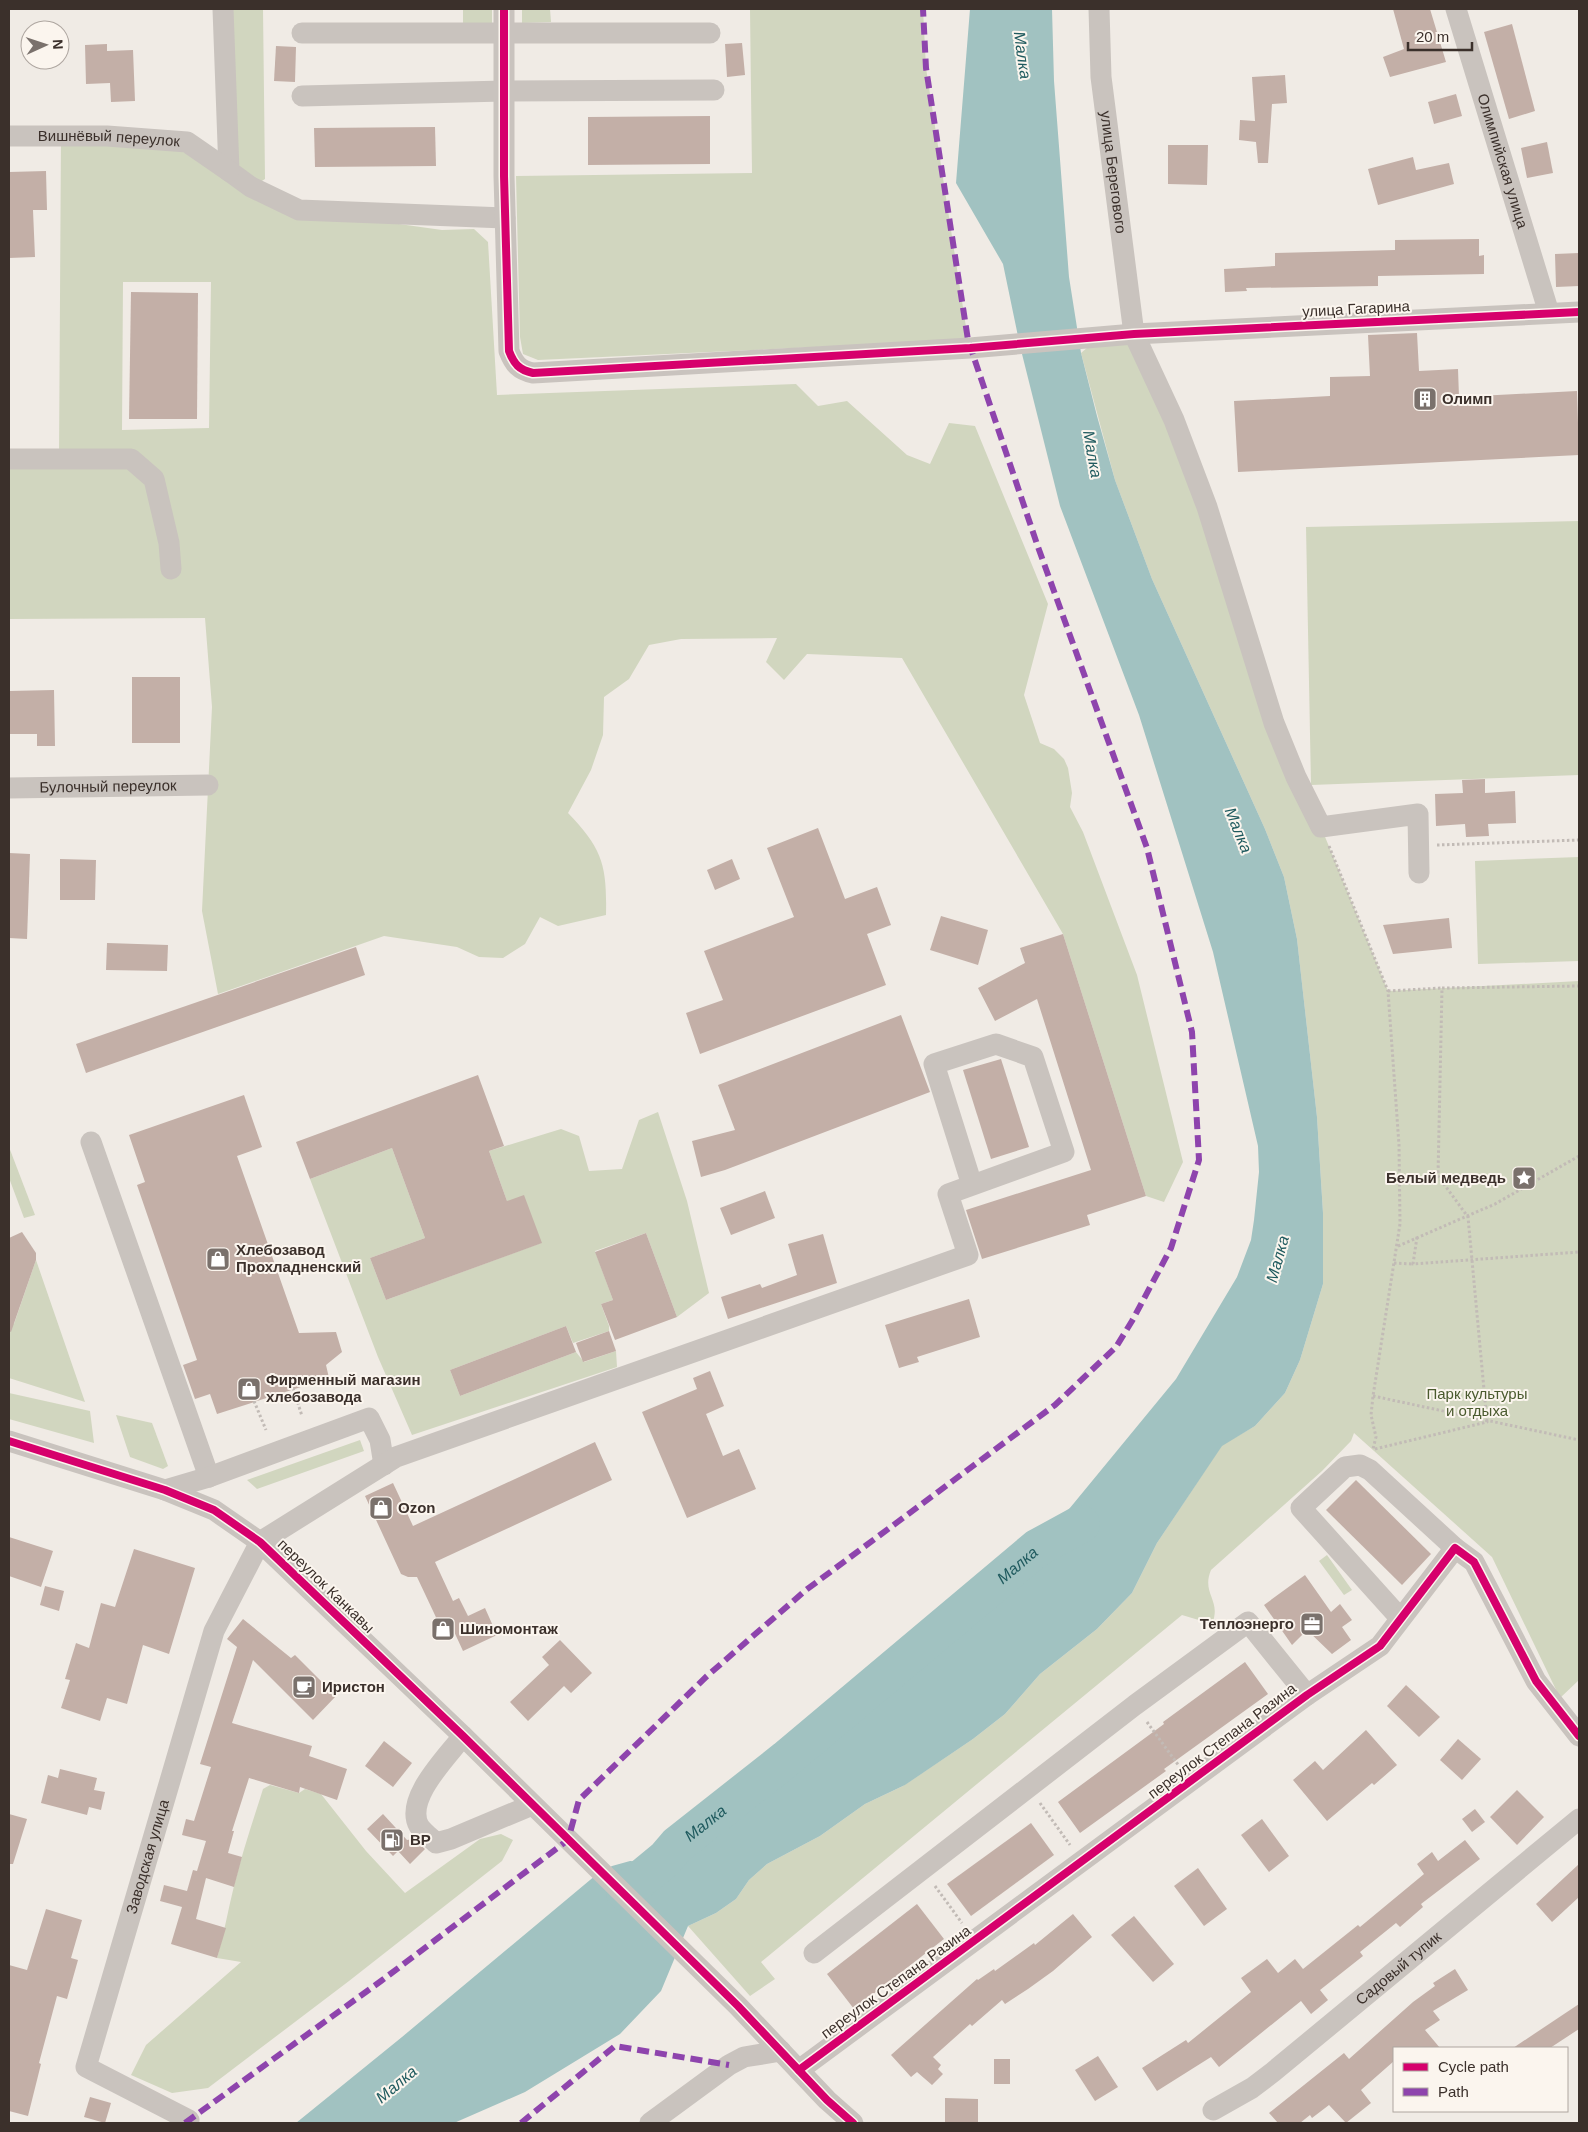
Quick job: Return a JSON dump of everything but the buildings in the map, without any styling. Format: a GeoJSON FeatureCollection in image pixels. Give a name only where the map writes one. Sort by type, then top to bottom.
{"type":"FeatureCollection","features":[{"type":"Feature","properties":{"kind":"street"},"geometry":{"type":"LineString","coordinates":[[224,9],[229,171]]}},
{"type":"Feature","properties":{"kind":"street"},"geometry":{"type":"LineString","coordinates":[[504,9],[505,218]]}},
{"type":"Feature","properties":{"kind":"street","name":"улица Берегового"},"geometry":{"type":"LineString","coordinates":[[1099,9],[1101,77],[1134,334],[1174,420],[1207,507],[1274,723],[1296,777],[1321,827]]}},
{"type":"Feature","properties":{"kind":"street","name":"Олимпийская улица"},"geometry":{"type":"LineString","coordinates":[[1456,9],[1549,313]]}},
{"type":"Feature","properties":{"kind":"street"},"geometry":{"type":"LineString","coordinates":[[302,33],[710,34]]}},
{"type":"Feature","properties":{"kind":"street"},"geometry":{"type":"LineString","coordinates":[[302,96],[504,91],[714,90]]}},
{"type":"Feature","properties":{"kind":"street","name":"Вишнёвый переулок"},"geometry":{"type":"LineString","coordinates":[[9,136],[107,136],[186,142],[251,187],[299,210],[505,218]]}},
{"type":"Feature","properties":{"kind":"street","name":"улица Гагарина"},"geometry":{"type":"LineString","coordinates":[[505,218],[509,351],[517,366],[533,373],[970,348],[1134,334],[1579,312]]}},
{"type":"Feature","properties":{"kind":"street"},"geometry":{"type":"LineString","coordinates":[[9,459],[131,459],[154,479],[169,543],[170,569]]}},
{"type":"Feature","properties":{"kind":"street","name":"Булочный переулок"},"geometry":{"type":"LineString","coordinates":[[9,788],[208,785]]}},
{"type":"Feature","properties":{"kind":"street"},"geometry":{"type":"LineString","coordinates":[[1321,827],[1418,814],[1419,873]]}},
{"type":"Feature","properties":{"kind":"street"},"geometry":{"type":"LineString","coordinates":[[260,1542],[405,1454],[968,1255],[948,1194],[1064,1152],[1033,1057],[996,1044],[934,1064],[972,1185]]}},
{"type":"Feature","properties":{"kind":"street"},"geometry":{"type":"LineString","coordinates":[[91,1142],[209,1477]]}},
{"type":"Feature","properties":{"kind":"street"},"geometry":{"type":"LineString","coordinates":[[165,1490],[209,1477],[369,1418],[380,1440],[384,1465]]}},
{"type":"Feature","properties":{"kind":"street","name":"переулок Канкавы"},"geometry":{"type":"LineString","coordinates":[[9,1442],[165,1490],[214,1510],[260,1542],[463,1736],[738,2006],[827,2100],[853,2123]]}},
{"type":"Feature","properties":{"kind":"street"},"geometry":{"type":"LineString","coordinates":[[1400,1618],[1302,1508],[1345,1467],[1360,1465],[1372,1460],[1455,1548],[1474,1562],[1536,1680],[1579,1736]]}},
{"type":"Feature","properties":{"kind":"street","name":"Заводская улица"},"geometry":{"type":"LineString","coordinates":[[190,2120],[86,2068],[214,1631],[260,1542]]}},
{"type":"Feature","properties":{"kind":"street","name":"переулок Степана Разина"},"geometry":{"type":"LineString","coordinates":[[799,2070],[1191,1783],[1307,1695],[1380,1646],[1455,1548]]}},
{"type":"Feature","properties":{"kind":"street"},"geometry":{"type":"LineString","coordinates":[[814,1953],[1135,1705],[1248,1622],[1307,1695]]}},
{"type":"Feature","properties":{"kind":"street"},"geometry":{"type":"LineString","coordinates":[[463,1736],[418,1797],[415,1813],[419,1827],[436,1843],[451,1839],[532,1805]]}},
{"type":"Feature","properties":{"kind":"street","name":"Садовый тупик"},"geometry":{"type":"LineString","coordinates":[[1213,2110],[1252,2088],[1273,2072],[1579,1819]]}},
{"type":"Feature","properties":{"kind":"street"},"geometry":{"type":"LineString","coordinates":[[650,2123],[729,2065],[744,2057],[781,2051]]}},
{"type":"Feature","properties":{"kind":"path"},"geometry":{"type":"LineString","coordinates":[[1321,827],[1388,991],[1399,1145],[1400,1224],[1373,1396],[1371,1415],[1376,1437],[1372,1460],[1487,1422]]}},
{"type":"Feature","properties":{"kind":"path"},"geometry":{"type":"LineString","coordinates":[[1419,846],[1579,840]]}},
{"type":"Feature","properties":{"kind":"path"},"geometry":{"type":"LineString","coordinates":[[1388,991],[1442,988],[1579,986]]}},
{"type":"Feature","properties":{"kind":"path"},"geometry":{"type":"LineString","coordinates":[[1442,988],[1438,1176],[1468,1216],[1487,1422]]}},
{"type":"Feature","properties":{"kind":"path"},"geometry":{"type":"LineString","coordinates":[[1397,1247],[1495,1204],[1579,1156]]}},
{"type":"Feature","properties":{"kind":"path"},"geometry":{"type":"LineString","coordinates":[[1413,1264],[1417,1237]]}},
{"type":"Feature","properties":{"kind":"path"},"geometry":{"type":"LineString","coordinates":[[1394,1262],[1413,1264],[1579,1252]]}},
{"type":"Feature","properties":{"kind":"path"},"geometry":{"type":"LineString","coordinates":[[293,1388],[302,1416]]}},
{"type":"Feature","properties":{"kind":"path"},"geometry":{"type":"LineString","coordinates":[[1373,1396],[1487,1422],[1579,1440]]}},
{"type":"Feature","properties":{"kind":"path"},"geometry":{"type":"LineString","coordinates":[[254,1401],[266,1430]]}},
{"type":"Feature","properties":{"kind":"path"},"geometry":{"type":"LineString","coordinates":[[1135,1705],[1191,1783]]}},
{"type":"Feature","properties":{"kind":"path"},"geometry":{"type":"LineString","coordinates":[[1030,1788],[1083,1862]]}},
{"type":"Feature","properties":{"kind":"path"},"geometry":{"type":"LineString","coordinates":[[922,1870],[976,1941]]}},
{"type":"Feature","properties":{"kind":"green space"},"geometry":{"type":"Polygon","coordinates":[[[223,9],[263,9],[265,179],[252,187],[299,210],[442,230],[474,229],[488,242],[497,395],[796,384],[818,406],[847,401],[907,455],[930,464],[949,423],[975,426],[1048,604],[1024,695],[1040,743],[1054,749],[1064,759],[1068,768],[1072,793],[1070,807],[1083,832],[1137,975],[1183,1162],[1164,1202],[1146,1196],[1063,934],[902,658],[807,654],[784,680],[766,662],[777,638],[681,639],[649,645],[629,679],[604,697],[603,735],[591,770],[568,813],[596,848],[604,871],[606,915],[558,926],[540,917],[525,944],[503,958],[479,957],[457,947],[384,936],[218,994],[202,911],[212,707],[205,618],[9,619],[9,459],[59,459],[61,136],[187,142],[229,171],[223,9]],[[123,282],[122,430],[209,428],[211,282],[123,282]]]}},
{"type":"Feature","properties":{"kind":"green space"},"geometry":{"type":"Polygon","coordinates":[[[463,9],[492,9],[492,27],[463,27],[463,9]]]}},
{"type":"Feature","properties":{"kind":"green space"},"geometry":{"type":"Polygon","coordinates":[[[522,9],[550,9],[551,22],[522,23],[522,9]]]}},
{"type":"Feature","properties":{"kind":"green space"},"geometry":{"type":"Polygon","coordinates":[[[750,9],[923,9],[926,68],[968,340],[538,360],[523,354],[520,337],[516,176],[752,173],[750,9]]]}},
{"type":"Feature","properties":{"kind":"green space","name":"Парк культуры и отдыха"},"geometry":{"type":"Polygon","coordinates":[[[1134,334],[1321,827],[1388,991],[1579,981],[1579,1680],[1560,1698],[1492,1557],[1354,1433],[1351,1441],[1322,1471],[1211,1570],[1208,1585],[1215,1609],[1212,1624],[1182,1615],[761,1962],[775,1979],[750,1996],[688,1926],[716,1913],[736,1899],[749,1880],[767,1864],[820,1836],[865,1804],[903,1786],[973,1739],[1005,1714],[1040,1674],[1097,1629],[1132,1593],[1157,1543],[1222,1445],[1255,1426],[1285,1393],[1300,1360],[1323,1284],[1323,1213],[1317,1117],[1297,939],[1284,877],[1265,829],[1152,579],[1115,480],[1081,353],[1088,347],[1134,334]]]}},
{"type":"Feature","properties":{"kind":"green space"},"geometry":{"type":"Polygon","coordinates":[[[1579,521],[1579,775],[1311,785],[1306,527],[1579,521]]]}},
{"type":"Feature","properties":{"kind":"green space"},"geometry":{"type":"Polygon","coordinates":[[[1579,857],[1579,961],[1478,964],[1475,861],[1579,857]]]}},
{"type":"Feature","properties":{"kind":"green space"},"geometry":{"type":"Polygon","coordinates":[[[658,1112],[687,1201],[709,1293],[677,1317],[646,1233],[595,1251],[613,1300],[601,1304],[609,1331],[573,1343],[566,1326],[450,1370],[460,1396],[576,1352],[584,1362],[616,1351],[617,1367],[412,1435],[378,1357],[310,1179],[392,1148],[425,1238],[370,1258],[386,1300],[541,1243],[507,1201],[489,1151],[561,1129],[579,1136],[589,1171],[622,1169],[639,1120],[658,1112]]]}},
{"type":"Feature","properties":{"kind":"green space"},"geometry":{"type":"Polygon","coordinates":[[[9,1147],[35,1215],[24,1218],[9,1178],[9,1147]]]}},
{"type":"Feature","properties":{"kind":"green space"},"geometry":{"type":"Polygon","coordinates":[[[36,1260],[85,1402],[9,1378],[9,1323],[14,1324],[36,1260]]]}},
{"type":"Feature","properties":{"kind":"green space"},"geometry":{"type":"Polygon","coordinates":[[[9,1393],[90,1411],[94,1443],[9,1419],[9,1393]]]}},
{"type":"Feature","properties":{"kind":"green space"},"geometry":{"type":"Polygon","coordinates":[[[116,1415],[152,1423],[168,1466],[163,1469],[130,1457],[116,1415]]]}},
{"type":"Feature","properties":{"kind":"green space"},"geometry":{"type":"Polygon","coordinates":[[[360,1440],[364,1451],[257,1489],[247,1480],[360,1440]]]}},
{"type":"Feature","properties":{"kind":"green space"},"geometry":{"type":"Polygon","coordinates":[[[1327,1555],[1352,1590],[1344,1595],[1319,1561],[1327,1555]]]}},
{"type":"Feature","properties":{"kind":"green space"},"geometry":{"type":"Polygon","coordinates":[[[270,1785],[299,1793],[305,1789],[321,1794],[366,1851],[405,1893],[480,1839],[501,1834],[513,1840],[502,1861],[208,2088],[172,2093],[131,2075],[146,2045],[241,1962],[217,1958],[248,1837],[263,1789],[270,1785]]]}},
{"type":"Feature","properties":{"kind":"water"},"geometry":{"type":"Polygon","coordinates":[[[970,9],[1052,9],[1054,81],[1069,277],[1081,353],[1097,416],[1115,480],[1152,579],[1265,829],[1284,877],[1297,939],[1317,1117],[1323,1213],[1323,1284],[1300,1360],[1285,1393],[1255,1426],[1222,1446],[1157,1543],[1132,1593],[1097,1629],[1040,1674],[1005,1714],[973,1739],[905,1785],[865,1804],[820,1836],[767,1864],[749,1880],[736,1899],[716,1913],[688,1926],[661,1991],[620,2034],[525,2092],[454,2123],[296,2123],[596,1875],[612,1866],[630,1861],[647,1862],[665,1859],[677,1845],[786,1759],[1037,1548],[1176,1379],[1237,1277],[1251,1240],[1259,1172],[1258,1146],[1213,952],[1139,715],[1060,506],[1020,346],[1003,264],[956,183],[970,9]]]}},
{"type":"Feature","properties":{"kind":"waterway","name":"Малка"},"geometry":{"type":"LineString","coordinates":[[625,1892],[665,1859],[677,1845],[786,1759],[1037,1548],[1081,1524]]}},
{"type":"Feature","properties":{"kind":"marked path"},"geometry":{"type":"LineString","coordinates":[[185,2123],[381,1981],[568,1840],[579,1800],[707,1676],[806,1590],[1055,1405],[1116,1347],[1171,1248],[1199,1160],[1192,1032],[1147,848],[1038,547],[968,340],[926,68],[923,9]]}},
{"type":"Feature","properties":{"kind":"marked path"},"geometry":{"type":"LineString","coordinates":[[521,2123],[615,2046],[729,2065]]}},
{"type":"Feature","properties":{"kind":"cycle path"},"geometry":{"type":"LineString","coordinates":[[504,9],[504,176],[509,351],[518,366],[528,372],[970,348],[1134,334],[1579,312]]}},
{"type":"Feature","properties":{"kind":"cycle path"},"geometry":{"type":"LineString","coordinates":[[9,1441],[165,1490],[214,1510],[260,1542],[463,1736],[738,2006],[827,2100],[853,2123]]}},
{"type":"Feature","properties":{"kind":"cycle path"},"geometry":{"type":"LineString","coordinates":[[799,2070],[1307,1695],[1380,1646],[1455,1548],[1474,1562],[1536,1681],[1579,1736]]}},
{"type":"Feature","properties":{"kind":"place","name":"Олимп"},"geometry":{"type":"Point","coordinates":[1425,399]}},
{"type":"Feature","properties":{"kind":"place","name":"Белый медведь"},"geometry":{"type":"Point","coordinates":[1524,1178]}},
{"type":"Feature","properties":{"kind":"place","name":"Хлебозавод Прохладненский"},"geometry":{"type":"Point","coordinates":[218,1259]}},
{"type":"Feature","properties":{"kind":"place","name":"Фирменный магазин хлебозавода"},"geometry":{"type":"Point","coordinates":[249,1389]}},
{"type":"Feature","properties":{"kind":"place","name":"Ozon"},"geometry":{"type":"Point","coordinates":[381,1508]}},
{"type":"Feature","properties":{"kind":"place","name":"Теплоэнерго"},"geometry":{"type":"Point","coordinates":[1312,1624]}},
{"type":"Feature","properties":{"kind":"place","name":"Шиномонтаж"},"geometry":{"type":"Point","coordinates":[443,1629]}},
{"type":"Feature","properties":{"kind":"place","name":"Иристон"},"geometry":{"type":"Point","coordinates":[304,1687]}},
{"type":"Feature","properties":{"kind":"place","name":"BP"},"geometry":{"type":"Point","coordinates":[392,1840]}}]}
